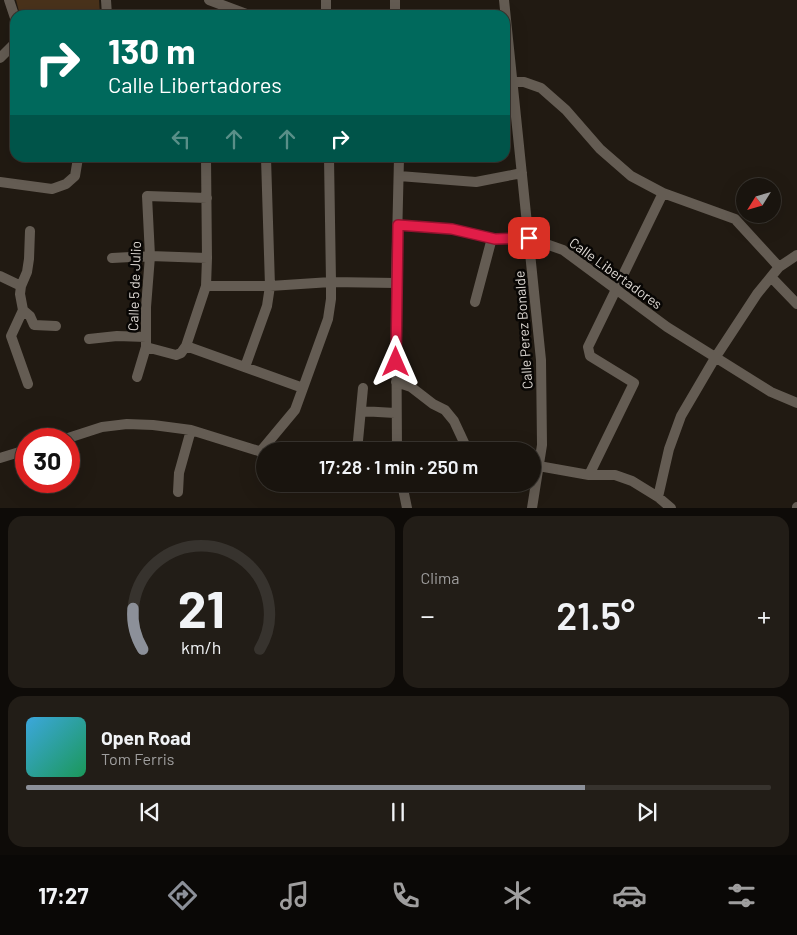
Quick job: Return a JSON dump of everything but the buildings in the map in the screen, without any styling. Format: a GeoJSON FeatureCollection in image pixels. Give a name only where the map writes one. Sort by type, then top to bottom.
{"type":"FeatureCollection","features":[{"type":"Feature","properties":{"kind":"street"},"geometry":{"type":"LineString","coordinates":[[209,0],[236,10]]}},
{"type":"Feature","properties":{"kind":"street"},"geometry":{"type":"LineString","coordinates":[[219,10],[221,4]]}},
{"type":"Feature","properties":{"kind":"street"},"geometry":{"type":"LineString","coordinates":[[0,58],[10,48]]}},
{"type":"Feature","properties":{"kind":"street","name":"Calle Perez Bonalde"},"geometry":{"type":"LineString","coordinates":[[510,58],[541,360],[541,448]]}},
{"type":"Feature","properties":{"kind":"street"},"geometry":{"type":"LineString","coordinates":[[513,82],[524,82],[542,88],[566,110],[600,149],[631,176],[663,193],[735,219],[779,268]]}},
{"type":"Feature","properties":{"kind":"street"},"geometry":{"type":"LineString","coordinates":[[0,182],[52,189],[66,184],[75,176],[77,162]]}},
{"type":"Feature","properties":{"kind":"street"},"geometry":{"type":"LineString","coordinates":[[89,339],[117,336],[146,342],[176,355],[182,353],[206,286],[206,162]]}},
{"type":"Feature","properties":{"kind":"street"},"geometry":{"type":"LineString","coordinates":[[246,367],[267,306],[270,286],[266,162]]}},
{"type":"Feature","properties":{"kind":"street"},"geometry":{"type":"LineString","coordinates":[[270,442],[295,410],[328,319],[331,300],[329,162]]}},
{"type":"Feature","properties":{"kind":"street"},"geometry":{"type":"LineString","coordinates":[[396,442],[396,283],[399,162]]}},
{"type":"Feature","properties":{"kind":"street"},"geometry":{"type":"LineString","coordinates":[[399,176],[476,182],[522,173]]}},
{"type":"Feature","properties":{"kind":"street"},"geometry":{"type":"LineString","coordinates":[[589,475],[634,383],[590,356],[588,347],[663,193]]}},
{"type":"Feature","properties":{"kind":"street","name":"Calle 5 de Julio"},"geometry":{"type":"LineString","coordinates":[[137,377],[146,342],[146,307],[150,256],[147,196],[207,198]]}},
{"type":"Feature","properties":{"kind":"street","name":"Calle Libertadores"},"geometry":{"type":"LineString","coordinates":[[398,225],[452,229],[492,238],[529,238],[563,250],[667,327],[771,392],[797,403]]}},
{"type":"Feature","properties":{"kind":"street"},"geometry":{"type":"LineString","coordinates":[[28,384],[11,336],[23,310],[20,294],[30,259],[30,230]]}},
{"type":"Feature","properties":{"kind":"street"},"geometry":{"type":"LineString","coordinates":[[476,302],[492,238]]}},
{"type":"Feature","properties":{"kind":"street"},"geometry":{"type":"LineString","coordinates":[[658,497],[669,449],[681,416],[757,294],[779,268],[797,254]]}},
{"type":"Feature","properties":{"kind":"street"},"geometry":{"type":"LineString","coordinates":[[112,258],[150,256],[207,258]]}},
{"type":"Feature","properties":{"kind":"street"},"geometry":{"type":"LineString","coordinates":[[0,276],[21,286]]}},
{"type":"Feature","properties":{"kind":"street"},"geometry":{"type":"LineString","coordinates":[[771,277],[797,304]]}},
{"type":"Feature","properties":{"kind":"street"},"geometry":{"type":"LineString","coordinates":[[206,286],[270,286],[331,282],[396,283]]}},
{"type":"Feature","properties":{"kind":"street"},"geometry":{"type":"LineString","coordinates":[[23,310],[30,316],[34,325],[56,326]]}},
{"type":"Feature","properties":{"kind":"street"},"geometry":{"type":"LineString","coordinates":[[186,346],[303,388]]}},
{"type":"Feature","properties":{"kind":"street"},"geometry":{"type":"LineString","coordinates":[[396,382],[410,387],[433,404],[445,410],[454,421],[464,442]]}},
{"type":"Feature","properties":{"kind":"street"},"geometry":{"type":"LineString","coordinates":[[358,442],[363,388]]}},
{"type":"Feature","properties":{"kind":"street"},"geometry":{"type":"LineString","coordinates":[[361,411],[395,413]]}},
{"type":"Feature","properties":{"kind":"street"},"geometry":{"type":"LineString","coordinates":[[80,434],[102,427],[127,424],[152,425],[191,430],[256,451]]}},
{"type":"Feature","properties":{"kind":"street"},"geometry":{"type":"LineString","coordinates":[[178,492],[179,473],[191,430]]}},
{"type":"Feature","properties":{"kind":"street"},"geometry":{"type":"LineString","coordinates":[[0,458],[15,453]]}},
{"type":"Feature","properties":{"kind":"street"},"geometry":{"type":"LineString","coordinates":[[541,467],[589,475],[615,475],[632,481],[658,497],[671,508]]}},
{"type":"Feature","properties":{"kind":"street"},"geometry":{"type":"LineString","coordinates":[[404,492],[407,508]]}},
{"type":"Feature","properties":{"kind":"street","name":"Calle Perez Bonalde"},"geometry":{"type":"LineString","coordinates":[[532,508],[534,492]]}},
{"type":"Feature","properties":{"kind":"shaded area"},"geometry":{"type":"Polygon","coordinates":[[[16,0],[99,0],[100,10],[19,10],[16,0]]]}},
{"type":"Feature","properties":{"kind":"route"},"geometry":{"type":"LineString","coordinates":[[396,362],[398,225],[452,229],[495,239],[529,238]]}}]}
